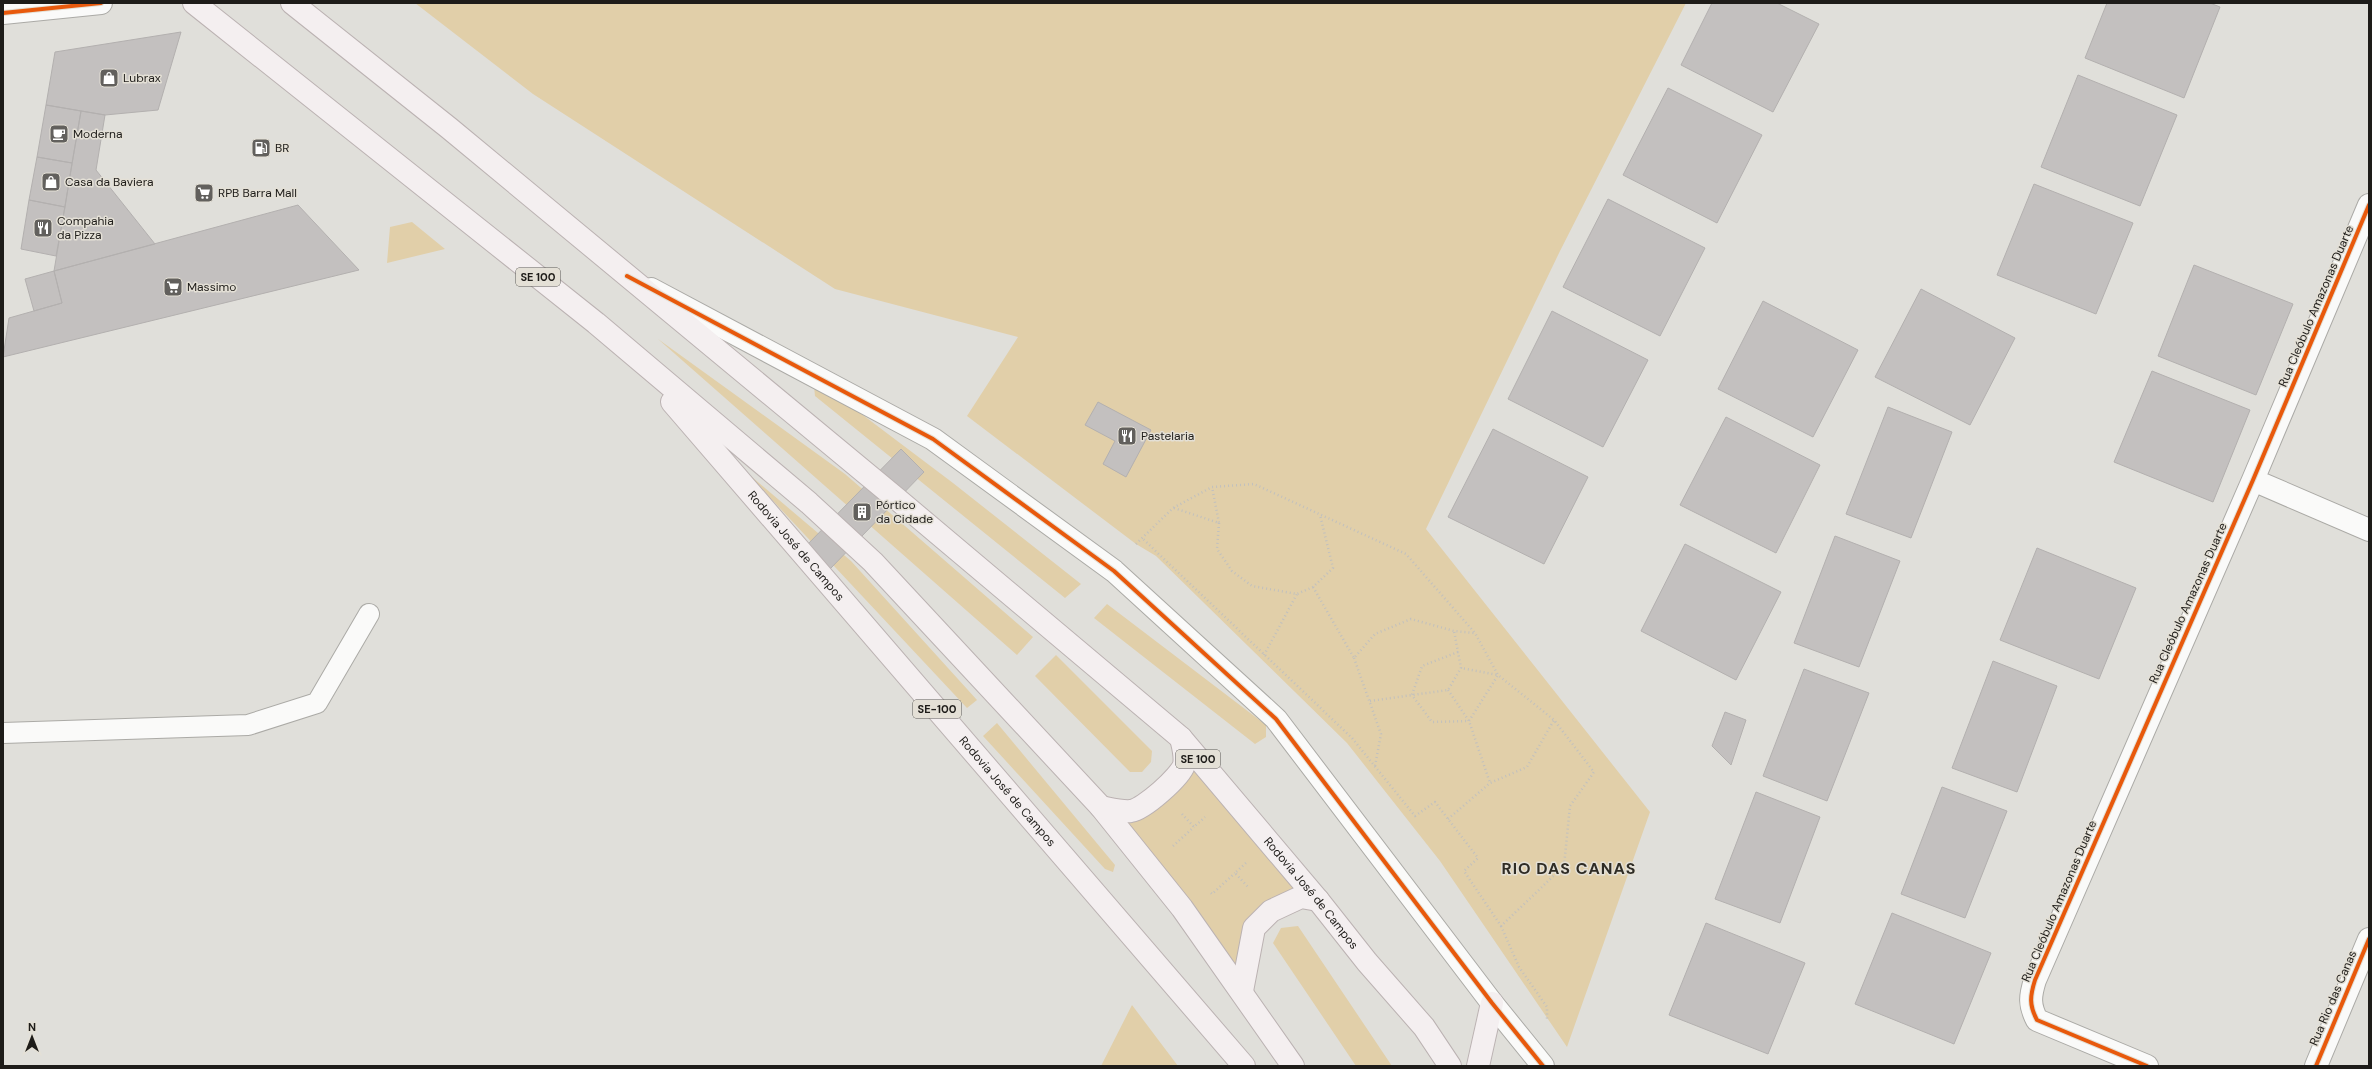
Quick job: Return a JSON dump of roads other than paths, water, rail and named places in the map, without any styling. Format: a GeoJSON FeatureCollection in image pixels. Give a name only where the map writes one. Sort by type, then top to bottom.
{"type":"FeatureCollection","features":[{"type":"Feature","properties":{"kind":"main road","name":"SE 100"},"geometry":{"type":"LineString","coordinates":[[194,3],[596,323],[809,503],[873,562],[1101,807],[1182,908],[1242,991],[1293,1066]]}},
{"type":"Feature","properties":{"kind":"main road","name":"SE 100"},"geometry":{"type":"LineString","coordinates":[[292,3],[449,128],[627,276]]}},
{"type":"Feature","properties":{"kind":"main road","name":"Rodovia José de Campos"},"geometry":{"type":"LineString","coordinates":[[627,276],[1181,738],[1318,900],[1367,962],[1424,1027],[1450,1066]]}},
{"type":"Feature","properties":{"kind":"main road","name":"Rodovia José de Campos"},"geometry":{"type":"LineString","coordinates":[[630,353],[1244,1066]]}},
{"type":"Feature","properties":{"kind":"main road"},"geometry":{"type":"LineString","coordinates":[[1101,807],[1132,811],[1139,809],[1161,791],[1183,767],[1185,759],[1181,738]]}},
{"type":"Feature","properties":{"kind":"main road"},"geometry":{"type":"LineString","coordinates":[[1242,991],[1254,928],[1271,911],[1301,897],[1318,900]]}},
{"type":"Feature","properties":{"kind":"main road"},"geometry":{"type":"LineString","coordinates":[[1478,1066],[1492,1003]]}},
{"type":"Feature","properties":{"kind":"street"},"geometry":{"type":"LineString","coordinates":[[3,12],[101,3]]}},
{"type":"Feature","properties":{"kind":"street","name":"Rua Cleóbulo Amazonas Duarte"},"geometry":{"type":"LineString","coordinates":[[2147,1066],[2037,1020],[2032,1010],[2030,998],[2035,980],[2253,480],[2369,205]]}},
{"type":"Feature","properties":{"kind":"street"},"geometry":{"type":"LineString","coordinates":[[627,276],[933,439],[1114,571],[1276,719],[1492,1003],[1543,1066]]}},
{"type":"Feature","properties":{"kind":"street"},"geometry":{"type":"LineString","coordinates":[[2253,480],[2369,530]]}},
{"type":"Feature","properties":{"kind":"street","name":"Rua Rio das Canas"},"geometry":{"type":"LineString","coordinates":[[2316,1066],[2369,939]]}},
{"type":"Feature","properties":{"kind":"lane"},"geometry":{"type":"LineString","coordinates":[[3,733],[248,725],[317,703],[369,614]]}},
{"type":"Feature","properties":{"kind":"place","name":"Lubrax"},"geometry":{"type":"Point","coordinates":[109,78]}},
{"type":"Feature","properties":{"kind":"place","name":"Moderna"},"geometry":{"type":"Point","coordinates":[59,134]}},
{"type":"Feature","properties":{"kind":"place","name":"BR"},"geometry":{"type":"Point","coordinates":[261,148]}},
{"type":"Feature","properties":{"kind":"place","name":"Casa da Baviera"},"geometry":{"type":"Point","coordinates":[51,182]}},
{"type":"Feature","properties":{"kind":"place","name":"RPB Barra Mall"},"geometry":{"type":"Point","coordinates":[204,193]}},
{"type":"Feature","properties":{"kind":"place","name":"Compahia da Pizza"},"geometry":{"type":"Point","coordinates":[43,228]}},
{"type":"Feature","properties":{"kind":"place","name":"Massimo"},"geometry":{"type":"Point","coordinates":[173,287]}},
{"type":"Feature","properties":{"kind":"place","name":"Pastelaria"},"geometry":{"type":"Point","coordinates":[1127,436]}},
{"type":"Feature","properties":{"kind":"place","name":"Pórtico da Cidade"},"geometry":{"type":"Point","coordinates":[862,512]}},
{"type":"Feature","properties":{"kind":"district","name":"RIO DAS CANAS"},"geometry":{"type":"Point","coordinates":[1569,868]}}]}
